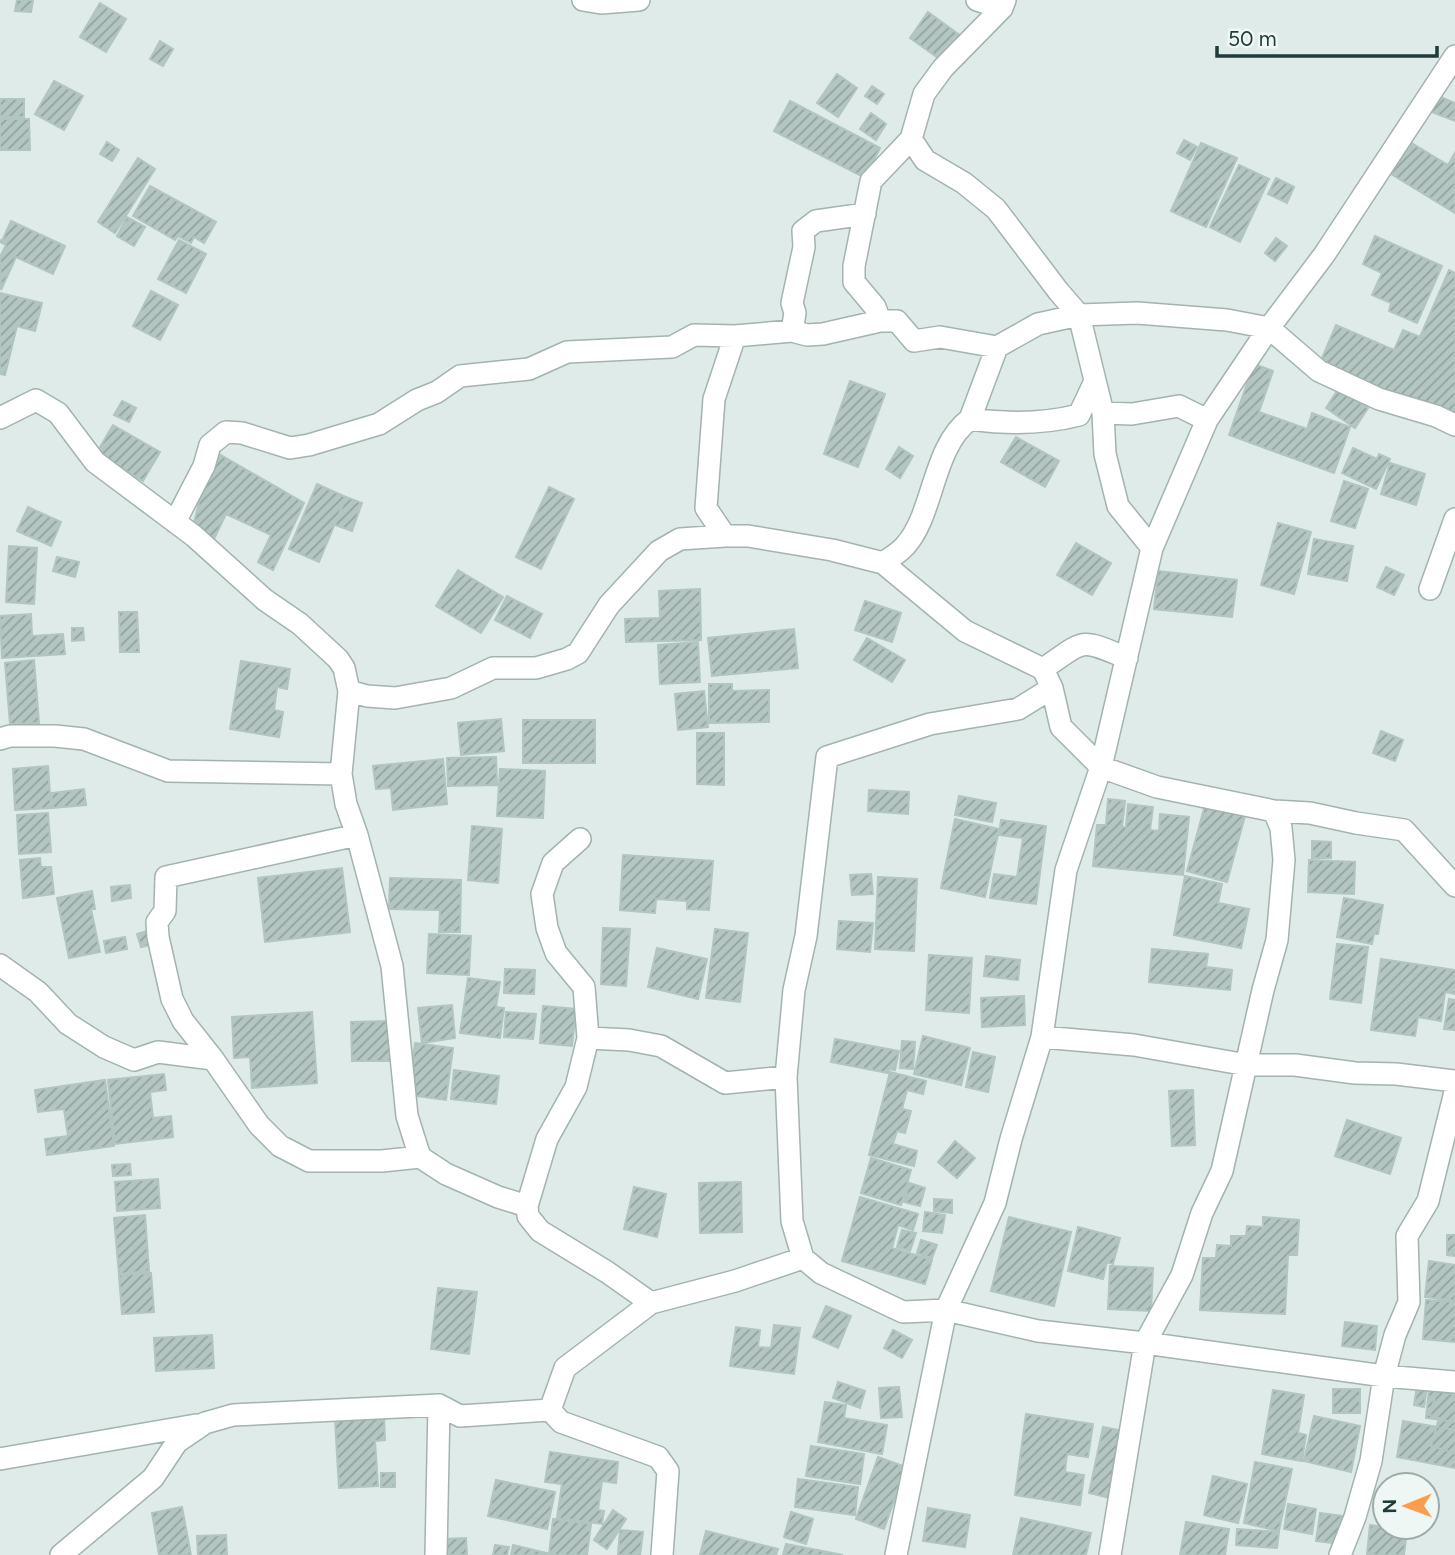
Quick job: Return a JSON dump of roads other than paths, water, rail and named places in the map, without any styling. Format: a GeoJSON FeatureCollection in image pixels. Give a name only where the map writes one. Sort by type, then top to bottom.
{"type":"FeatureCollection","features":[{"type":"Feature","properties":{"kind":"street"},"geometry":{"type":"LineString","coordinates":[[583,0],[601,3],[639,0]]}},
{"type":"Feature","properties":{"kind":"street"},"geometry":{"type":"LineString","coordinates":[[977,0],[1003,4]]}},
{"type":"Feature","properties":{"kind":"street"},"geometry":{"type":"LineString","coordinates":[[880,321],[875,307],[854,282],[854,266],[871,181],[912,139],[924,94],[943,68],[1003,4]]}},
{"type":"Feature","properties":{"kind":"street"},"geometry":{"type":"LineString","coordinates":[[896,1555],[946,1310],[995,1203],[1042,1037],[1066,870],[1101,767],[1152,548],[1207,419],[1269,328],[1447,84],[1455,56]]}},
{"type":"Feature","properties":{"kind":"street"},"geometry":{"type":"LineString","coordinates":[[912,139],[925,160],[964,183],[996,209],[1079,315],[1103,413],[1105,454],[1118,506],[1152,548]]}},
{"type":"Feature","properties":{"kind":"street"},"geometry":{"type":"LineString","coordinates":[[792,331],[795,313],[792,303],[804,247],[803,231],[816,221],[865,214]]}},
{"type":"Feature","properties":{"kind":"street"},"geometry":{"type":"LineString","coordinates":[[175,522],[204,466],[210,445],[226,432],[242,433],[290,448],[309,445],[379,424],[460,376],[529,369],[567,352],[672,347],[694,335],[735,336],[792,331],[807,335],[823,334],[880,321],[897,321],[914,341],[940,337],[997,347],[1038,324],[1079,315],[1137,313],[1227,320],[1269,328],[1319,371],[1379,399],[1436,415],[1455,425]]}},
{"type":"Feature","properties":{"kind":"street"},"geometry":{"type":"LineString","coordinates":[[725,536],[706,508],[715,399],[735,336]]}},
{"type":"Feature","properties":{"kind":"street"},"geometry":{"type":"LineString","coordinates":[[883,563],[905,546],[917,527],[947,449],[970,419],[997,347]]}},
{"type":"Feature","properties":{"kind":"street"},"geometry":{"type":"LineString","coordinates":[[970,419],[1029,422],[1060,420],[1079,415],[1095,381]]}},
{"type":"Feature","properties":{"kind":"street"},"geometry":{"type":"LineString","coordinates":[[0,418],[36,400],[58,413],[95,462],[194,536],[265,600],[300,624],[338,659],[344,668],[349,691],[341,774],[346,804],[357,835],[392,966],[407,1116],[420,1157]]}},
{"type":"Feature","properties":{"kind":"street"},"geometry":{"type":"LineString","coordinates":[[1103,413],[1132,414],[1179,406],[1207,419]]}},
{"type":"Feature","properties":{"kind":"street"},"geometry":{"type":"LineString","coordinates":[[1430,589],[1455,519]]}},
{"type":"Feature","properties":{"kind":"street"},"geometry":{"type":"LineString","coordinates":[[349,691],[367,696],[395,698],[451,688],[493,668],[536,668],[567,659],[578,653],[608,605],[659,551],[680,539],[748,536],[845,553],[883,563],[965,631],[1047,678],[1062,727],[1101,767],[1157,787],[1274,811],[1310,813],[1404,830],[1455,886]]}},
{"type":"Feature","properties":{"kind":"street"},"geometry":{"type":"LineString","coordinates":[[1128,659],[1088,642],[1074,646],[1018,709],[930,724],[827,757],[806,936],[794,990],[786,1077],[792,1221],[803,1258],[821,1273],[903,1312],[946,1310],[1038,1331],[1384,1376],[1455,1382]]}},
{"type":"Feature","properties":{"kind":"street"},"geometry":{"type":"LineString","coordinates":[[0,739],[10,736],[55,736],[84,739],[168,771],[341,774]]}},
{"type":"Feature","properties":{"kind":"street"},"geometry":{"type":"LineString","coordinates":[[1110,1555],[1145,1343],[1182,1275],[1202,1213],[1222,1171],[1263,990],[1278,940],[1284,860],[1281,828],[1274,811]]}},
{"type":"Feature","properties":{"kind":"street"},"geometry":{"type":"LineString","coordinates":[[357,835],[166,877],[164,911],[158,922],[158,937],[172,999],[183,1021],[259,1125],[280,1146],[309,1161],[382,1161],[420,1157],[446,1174],[498,1197],[527,1206]]}},
{"type":"Feature","properties":{"kind":"street"},"geometry":{"type":"LineString","coordinates":[[580,839],[553,863],[542,894],[547,928],[556,953],[584,987],[588,1038],[576,1087],[547,1139],[527,1206],[528,1216],[540,1231],[651,1303]]}},
{"type":"Feature","properties":{"kind":"street"},"geometry":{"type":"LineString","coordinates":[[0,965],[38,992],[68,1024],[104,1047],[124,1056],[134,1060],[158,1052],[213,1059]]}},
{"type":"Feature","properties":{"kind":"street"},"geometry":{"type":"LineString","coordinates":[[1042,1037],[1134,1045],[1247,1065],[1295,1065],[1455,1081]]}},
{"type":"Feature","properties":{"kind":"street"},"geometry":{"type":"LineString","coordinates":[[588,1038],[629,1040],[661,1046],[725,1083],[786,1077]]}},
{"type":"Feature","properties":{"kind":"street"},"geometry":{"type":"LineString","coordinates":[[1340,1555],[1355,1517],[1371,1461],[1384,1376],[1395,1335],[1409,1301],[1407,1236],[1428,1201],[1455,1092]]}},
{"type":"Feature","properties":{"kind":"street"},"geometry":{"type":"LineString","coordinates":[[550,1410],[565,1368],[651,1303],[735,1281],[803,1258]]}},
{"type":"Feature","properties":{"kind":"street"},"geometry":{"type":"LineString","coordinates":[[0,1460],[205,1423],[233,1415],[439,1405],[460,1416],[550,1410]]}},
{"type":"Feature","properties":{"kind":"street"},"geometry":{"type":"LineString","coordinates":[[436,1555],[439,1405]]}},
{"type":"Feature","properties":{"kind":"street"},"geometry":{"type":"LineString","coordinates":[[550,1410],[561,1422],[659,1457],[668,1471],[662,1555]]}},
{"type":"Feature","properties":{"kind":"street"},"geometry":{"type":"LineString","coordinates":[[61,1555],[153,1478],[177,1441],[205,1423]]}}]}
